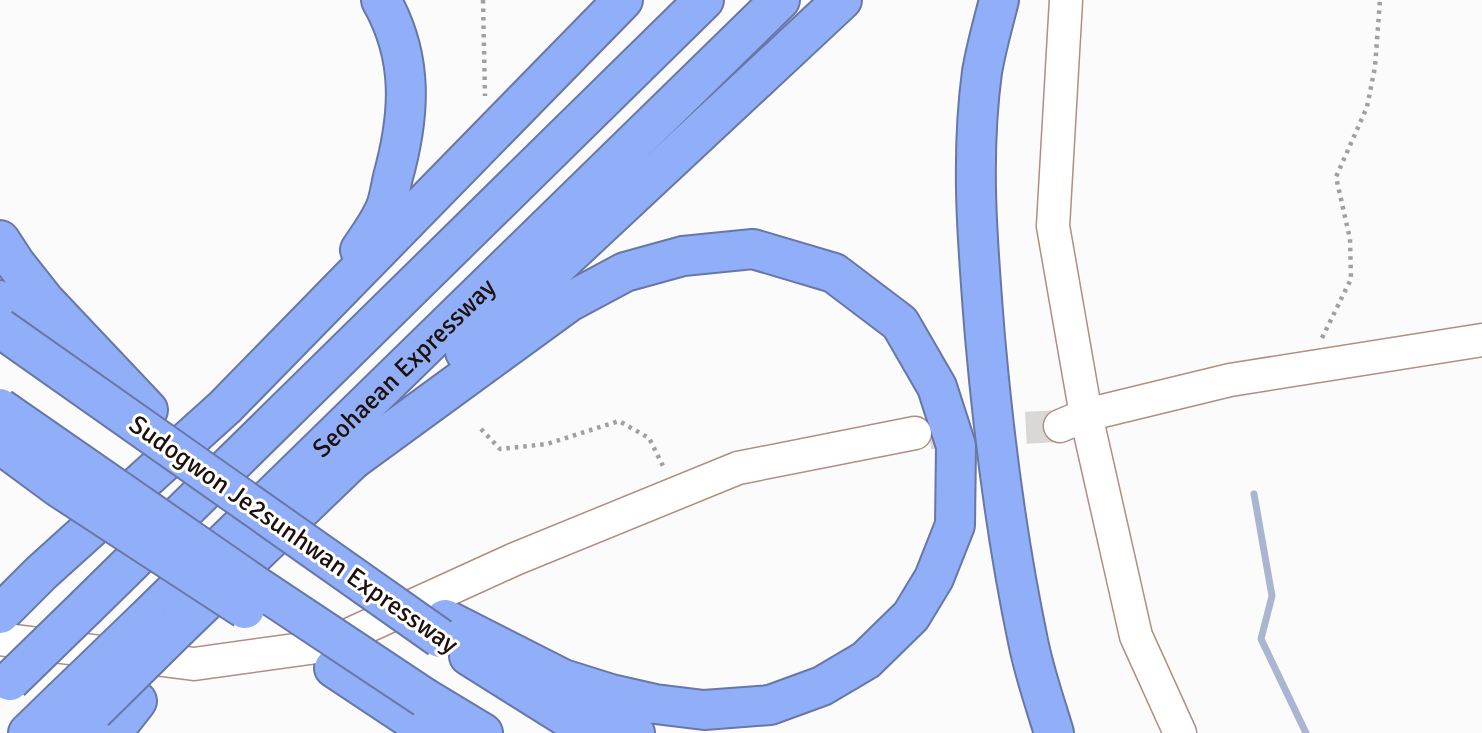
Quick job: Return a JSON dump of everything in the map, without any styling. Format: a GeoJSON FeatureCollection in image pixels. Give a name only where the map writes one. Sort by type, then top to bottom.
{"type":"FeatureCollection","features":[{"type":"Feature","properties":{"kind":"highway"},"geometry":{"type":"LineString","coordinates":[[225,407],[355,257],[384,212],[402,145],[407,86],[402,49],[389,13],[381,0]]}},
{"type":"Feature","properties":{"kind":"highway"},"geometry":{"type":"LineString","coordinates":[[0,614],[41,573],[225,407],[623,0]]}},
{"type":"Feature","properties":{"kind":"highway","name":"Seohaean Expressway"},"geometry":{"type":"LineString","coordinates":[[5,686],[704,0]]}},
{"type":"Feature","properties":{"kind":"highway","name":"Seohaean Expressway"},"geometry":{"type":"LineString","coordinates":[[28,733],[85,719],[780,0]]}},
{"type":"Feature","properties":{"kind":"highway"},"geometry":{"type":"LineString","coordinates":[[85,719],[137,701],[168,631],[842,0]]}},
{"type":"Feature","properties":{"kind":"highway"},"geometry":{"type":"LineString","coordinates":[[999,0],[982,73],[977,126],[976,188],[981,283],[990,398],[1008,528],[1028,643],[1054,733]]}},
{"type":"Feature","properties":{"kind":"highway"},"geometry":{"type":"LineString","coordinates":[[347,464],[569,302],[625,272],[683,256],[753,249],[834,273],[900,323],[937,387],[956,446],[955,525],[934,578],[911,617],[866,660],[822,686],[770,705],[704,710],[655,704],[563,679],[443,629]]}},
{"type":"Feature","properties":{"kind":"highway"},"geometry":{"type":"LineString","coordinates":[[7,252],[46,301],[148,411]]}},
{"type":"Feature","properties":{"kind":"highway"},"geometry":{"type":"LineString","coordinates":[[0,300],[443,629],[635,733]]}},
{"type":"Feature","properties":{"kind":"highway","name":"Sudogwon Je2sunhwan Expressway"},"geometry":{"type":"LineString","coordinates":[[0,328],[592,733]]}},
{"type":"Feature","properties":{"kind":"highway"},"geometry":{"type":"LineString","coordinates":[[0,408],[255,585],[429,716]]}},
{"type":"Feature","properties":{"kind":"highway"},"geometry":{"type":"LineString","coordinates":[[0,444],[58,487],[334,668],[429,716],[483,733]]}},
{"type":"Feature","properties":{"kind":"highway"},"geometry":{"type":"LineString","coordinates":[[334,668],[407,733]]}},
{"type":"Feature","properties":{"kind":"street"},"geometry":{"type":"LineString","coordinates":[[1066,0],[1053,226],[1073,420],[1136,636],[1180,733]]}},
{"type":"Feature","properties":{"kind":"street"},"geometry":{"type":"LineString","coordinates":[[1073,420],[1230,380],[1482,340]]}},
{"type":"Feature","properties":{"kind":"street"},"geometry":{"type":"LineString","coordinates":[[0,639],[194,664],[324,646],[515,559],[738,468],[915,433]]}},
{"type":"Feature","properties":{"kind":"path"},"geometry":{"type":"LineString","coordinates":[[483,0],[485,97]]}},
{"type":"Feature","properties":{"kind":"path"},"geometry":{"type":"LineString","coordinates":[[1308,368],[1351,279],[1350,239],[1336,177],[1346,149],[1367,107],[1374,67],[1380,0]]}},
{"type":"Feature","properties":{"kind":"path"},"geometry":{"type":"LineString","coordinates":[[481,429],[500,449],[547,444],[619,421],[649,438],[677,493]]}},
{"type":"Feature","properties":{"kind":"waterway"},"geometry":{"type":"LineString","coordinates":[[1254,494],[1272,596],[1261,639],[1306,733]]}},
{"type":"Feature","properties":{"kind":"tunnel"},"geometry":{"type":"LineString","coordinates":[[930,433],[1060,426]]}}]}
